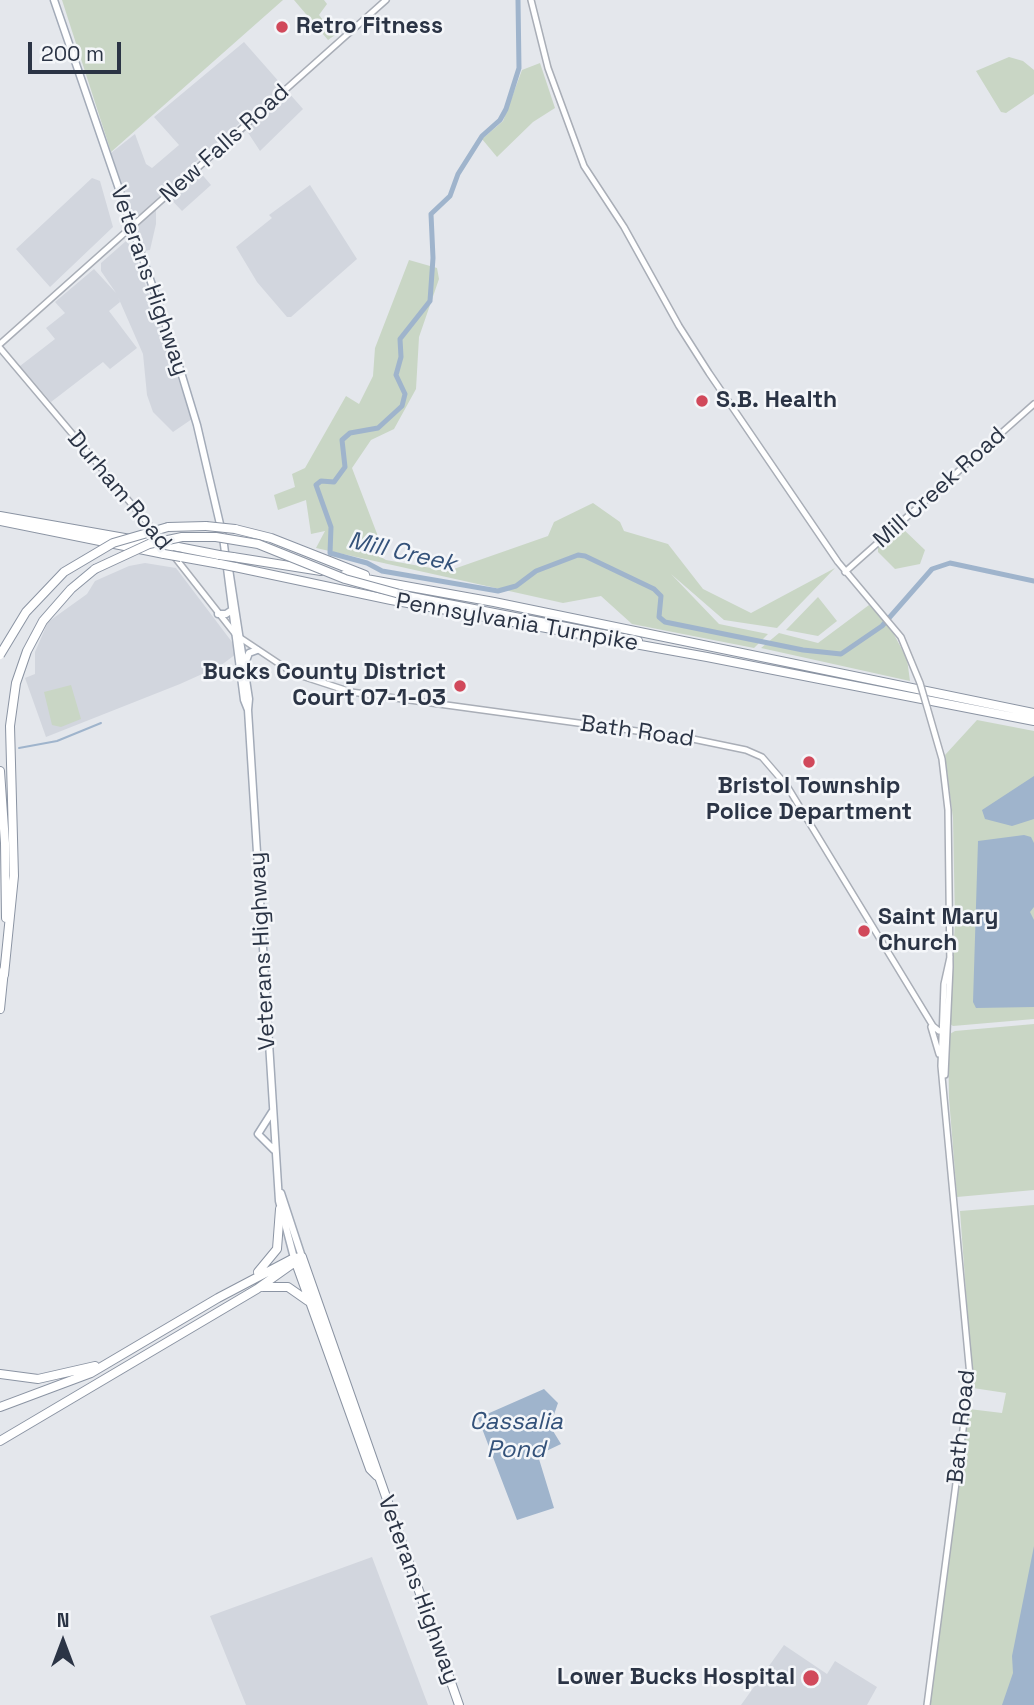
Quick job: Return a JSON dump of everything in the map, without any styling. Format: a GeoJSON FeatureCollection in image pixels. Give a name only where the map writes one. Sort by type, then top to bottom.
{"type":"FeatureCollection","features":[{"type":"Feature","properties":{"kind":"highway","name":"Pennsylvania Turnpike"},"geometry":{"type":"LineString","coordinates":[[0,516],[391,582],[1034,713]]}},
{"type":"Feature","properties":{"kind":"highway","name":"Pennsylvania Turnpike"},"geometry":{"type":"LineString","coordinates":[[0,522],[577,636],[707,657],[1034,721]]}},
{"type":"Feature","properties":{"kind":"highway"},"geometry":{"type":"LineString","coordinates":[[0,655],[26,612],[64,572],[113,543],[168,527],[206,526],[235,529],[287,544],[362,574],[391,582]]}},
{"type":"Feature","properties":{"kind":"highway"},"geometry":{"type":"LineString","coordinates":[[0,1009],[14,876],[10,726],[16,683],[27,651],[43,621],[71,589],[95,569],[149,544],[182,537],[216,537],[258,544],[345,579],[407,596],[707,657]]}},
{"type":"Feature","properties":{"kind":"highway"},"geometry":{"type":"LineString","coordinates":[[0,771],[6,869],[4,975]]}},
{"type":"Feature","properties":{"kind":"highway"},"geometry":{"type":"LineString","coordinates":[[0,1407],[80,1378],[130,1351],[261,1271],[273,1258],[280,1240],[280,1209]]}},
{"type":"Feature","properties":{"kind":"highway"},"geometry":{"type":"LineString","coordinates":[[218,1298],[298,1260]]}},
{"type":"Feature","properties":{"kind":"highway"},"geometry":{"type":"LineString","coordinates":[[0,1443],[257,1289],[298,1260]]}},
{"type":"Feature","properties":{"kind":"highway","name":"Veterans Highway"},"geometry":{"type":"LineString","coordinates":[[298,1260],[311,1306],[370,1469],[377,1476]]}},
{"type":"Feature","properties":{"kind":"highway","name":"Veterans Highway"},"geometry":{"type":"LineString","coordinates":[[298,1260],[377,1466],[377,1476],[460,1705]]}},
{"type":"Feature","properties":{"kind":"highway"},"geometry":{"type":"LineString","coordinates":[[257,1289],[276,1285],[288,1287],[311,1306]]}},
{"type":"Feature","properties":{"kind":"highway"},"geometry":{"type":"LineString","coordinates":[[0,1374],[24,1379],[52,1378],[93,1367],[130,1351]]}},
{"type":"Feature","properties":{"kind":"main road","name":"Veterans Highway"},"geometry":{"type":"LineString","coordinates":[[54,0],[191,403],[215,497],[246,667],[275,1152],[280,1209],[298,1260]]}},
{"type":"Feature","properties":{"kind":"main road","name":"New Falls Road"},"geometry":{"type":"LineString","coordinates":[[0,346],[386,0]]}},
{"type":"Feature","properties":{"kind":"main road"},"geometry":{"type":"LineString","coordinates":[[530,0],[551,79],[584,166],[624,227],[690,344],[845,572],[889,620],[907,647],[942,759],[947,793],[950,957],[943,1029]]}},
{"type":"Feature","properties":{"kind":"main road","name":"Durham Road"},"geometry":{"type":"LineString","coordinates":[[0,346],[242,640]]}},
{"type":"Feature","properties":{"kind":"main road","name":"Mill Creek Road"},"geometry":{"type":"LineString","coordinates":[[845,572],[1034,404]]}},
{"type":"Feature","properties":{"kind":"main road","name":"Veterans Highway"},"geometry":{"type":"LineString","coordinates":[[228,566],[247,709]]}},
{"type":"Feature","properties":{"kind":"main road"},"geometry":{"type":"LineString","coordinates":[[218,614],[226,614],[232,610]]}},
{"type":"Feature","properties":{"kind":"main road","name":"Bath Road"},"geometry":{"type":"LineString","coordinates":[[242,640],[301,676],[344,691],[688,738],[757,755],[780,775],[915,995],[930,1018],[943,1029],[946,1106]]}},
{"type":"Feature","properties":{"kind":"main road"},"geometry":{"type":"LineString","coordinates":[[246,667],[248,654],[257,650]]}},
{"type":"Feature","properties":{"kind":"main road"},"geometry":{"type":"LineString","coordinates":[[943,1029],[942,1015],[950,957]]}},
{"type":"Feature","properties":{"kind":"main road"},"geometry":{"type":"LineString","coordinates":[[941,1066],[930,1018],[938,1020],[942,1015]]}},
{"type":"Feature","properties":{"kind":"main road","name":"Bath Road"},"geometry":{"type":"LineString","coordinates":[[927,1705],[970,1376],[941,1066],[943,1029]]}},
{"type":"Feature","properties":{"kind":"main road"},"geometry":{"type":"LineString","coordinates":[[272,1110],[258,1134],[275,1152]]}},
{"type":"Feature","properties":{"kind":"main road","name":"Veterans Highway"},"geometry":{"type":"LineString","coordinates":[[280,1192],[285,1200],[298,1260]]}},
{"type":"Feature","properties":{"kind":"shaded area"},"geometry":{"type":"Polygon","coordinates":[[[244,42],[303,109],[260,151],[241,122],[193,164],[211,185],[182,211],[165,193],[152,204],[156,210],[156,224],[150,250],[144,251],[111,153],[135,134],[146,164],[152,168],[179,145],[154,117],[244,42]]]}},
{"type":"Feature","properties":{"kind":"shaded area"},"geometry":{"type":"Polygon","coordinates":[[[92,178],[100,181],[113,227],[50,287],[16,249],[92,178]]]}},
{"type":"Feature","properties":{"kind":"shaded area"},"geometry":{"type":"Polygon","coordinates":[[[310,185],[357,259],[291,317],[287,317],[257,282],[236,247],[272,218],[269,215],[310,185]]]}},
{"type":"Feature","properties":{"kind":"shaded area"},"geometry":{"type":"Polygon","coordinates":[[[126,241],[133,249],[192,419],[173,432],[153,412],[147,395],[143,354],[118,297],[120,302],[109,311],[137,348],[110,369],[103,362],[51,402],[20,366],[55,339],[46,328],[65,313],[55,302],[94,269],[116,293],[101,271],[101,263],[126,241]]]}},
{"type":"Feature","properties":{"kind":"shaded area"},"geometry":{"type":"Polygon","coordinates":[[[145,563],[176,568],[232,642],[236,654],[220,666],[180,684],[46,737],[25,678],[35,674],[35,652],[48,622],[87,594],[95,581],[129,566],[145,563]]]}},
{"type":"Feature","properties":{"kind":"shaded area"},"geometry":{"type":"Polygon","coordinates":[[[372,1557],[428,1705],[246,1705],[210,1616],[372,1557]]]}},
{"type":"Feature","properties":{"kind":"shaded area","name":"Lower Bucks Hospital"},"geometry":{"type":"Polygon","coordinates":[[[784,1645],[827,1674],[835,1661],[877,1687],[867,1705],[741,1705],[784,1645]]]}},
{"type":"Feature","properties":{"kind":"green space"},"geometry":{"type":"Polygon","coordinates":[[[62,0],[283,0],[111,152],[62,0]]]}},
{"type":"Feature","properties":{"kind":"green space"},"geometry":{"type":"Polygon","coordinates":[[[294,0],[324,0],[327,4],[319,15],[335,35],[328,40],[294,0]]]}},
{"type":"Feature","properties":{"kind":"green space"},"geometry":{"type":"Polygon","coordinates":[[[1009,57],[1023,61],[1034,70],[1034,94],[1006,113],[1001,112],[976,71],[1009,57]]]}},
{"type":"Feature","properties":{"kind":"green space"},"geometry":{"type":"Polygon","coordinates":[[[540,63],[555,108],[533,122],[497,157],[482,139],[503,121],[522,70],[540,63]]]}},
{"type":"Feature","properties":{"kind":"green space"},"geometry":{"type":"Polygon","coordinates":[[[409,260],[437,268],[439,279],[419,337],[416,389],[394,429],[371,440],[352,468],[379,539],[372,542],[377,555],[386,560],[448,571],[548,536],[554,522],[593,503],[620,522],[624,531],[668,544],[703,589],[751,613],[835,568],[777,628],[724,620],[671,574],[719,624],[768,634],[754,648],[632,624],[601,596],[563,603],[316,548],[325,531],[311,534],[306,500],[278,510],[274,495],[295,487],[292,474],[305,468],[346,396],[359,404],[373,376],[375,348],[409,260]]]}},
{"type":"Feature","properties":{"kind":"green space"},"geometry":{"type":"Polygon","coordinates":[[[901,527],[925,550],[920,564],[895,569],[878,552],[878,546],[901,527]]]}},
{"type":"Feature","properties":{"kind":"green space"},"geometry":{"type":"Polygon","coordinates":[[[818,597],[837,621],[818,636],[786,630],[818,597]]]}},
{"type":"Feature","properties":{"kind":"green space"},"geometry":{"type":"Polygon","coordinates":[[[869,605],[889,625],[907,659],[910,681],[761,648],[779,633],[818,643],[869,605]]]}},
{"type":"Feature","properties":{"kind":"green space"},"geometry":{"type":"Polygon","coordinates":[[[71,685],[81,719],[61,727],[52,725],[44,692],[71,685]]]}},
{"type":"Feature","properties":{"kind":"green space"},"geometry":{"type":"Polygon","coordinates":[[[977,720],[1034,731],[1034,1019],[953,1026],[950,1024],[949,1015],[955,923],[953,818],[945,755],[977,720]]]}},
{"type":"Feature","properties":{"kind":"green space"},"geometry":{"type":"Polygon","coordinates":[[[1034,1024],[1034,1190],[957,1197],[949,1098],[948,1035],[955,1031],[1034,1024]]]}},
{"type":"Feature","properties":{"kind":"green space"},"geometry":{"type":"Polygon","coordinates":[[[1034,1205],[1034,1705],[930,1705],[969,1409],[1002,1413],[1006,1393],[973,1388],[960,1211],[1034,1205]]]}},
{"type":"Feature","properties":{"kind":"water"},"geometry":{"type":"Polygon","coordinates":[[[1034,776],[1034,819],[1012,826],[985,819],[982,810],[1034,776]]]}},
{"type":"Feature","properties":{"kind":"water"},"geometry":{"type":"Polygon","coordinates":[[[1024,835],[1031,837],[1034,843],[1034,907],[1030,912],[1034,920],[1034,1007],[976,1008],[973,1002],[978,841],[1024,835]]]}},
{"type":"Feature","properties":{"kind":"water","name":"Cassalia Pond"},"geometry":{"type":"Polygon","coordinates":[[[544,1389],[558,1403],[550,1426],[561,1444],[540,1454],[539,1459],[554,1508],[517,1520],[478,1418],[544,1389]]]}},
{"type":"Feature","properties":{"kind":"water"},"geometry":{"type":"Polygon","coordinates":[[[1034,1546],[1034,1705],[1002,1705],[1013,1673],[1012,1656],[1034,1546]]]}},
{"type":"Feature","properties":{"kind":"waterway","name":"Mill Creek"},"geometry":{"type":"LineString","coordinates":[[518,0],[519,68],[506,109],[500,120],[482,136],[458,174],[450,196],[431,214],[433,258],[430,301],[400,339],[401,357],[396,375],[405,394],[402,406],[378,428],[350,433],[342,440],[345,467],[334,482],[321,481],[316,485],[331,527],[330,553],[367,563],[382,571],[498,591],[516,586],[536,571],[578,555],[585,556],[654,589],[661,596],[659,617],[665,622],[803,650],[841,654],[882,626],[932,569],[950,563],[1034,581]]}},
{"type":"Feature","properties":{"kind":"waterway"},"geometry":{"type":"LineString","coordinates":[[19,748],[57,741],[101,723]]}},
{"type":"Feature","properties":{"kind":"place","name":"Retro Fitness"},"geometry":{"type":"Point","coordinates":[282,27]}},
{"type":"Feature","properties":{"kind":"place","name":"S.B. Health"},"geometry":{"type":"Point","coordinates":[702,401]}},
{"type":"Feature","properties":{"kind":"place","name":"Bucks County District Court 07-1-03"},"geometry":{"type":"Point","coordinates":[460,686]}},
{"type":"Feature","properties":{"kind":"place","name":"Bristol Township Police Department"},"geometry":{"type":"Point","coordinates":[809,762]}},
{"type":"Feature","properties":{"kind":"place","name":"Saint Mary Church"},"geometry":{"type":"Point","coordinates":[864,931]}},
{"type":"Feature","properties":{"kind":"place","name":"Lower Bucks Hospital"},"geometry":{"type":"Point","coordinates":[811,1678]}}]}
